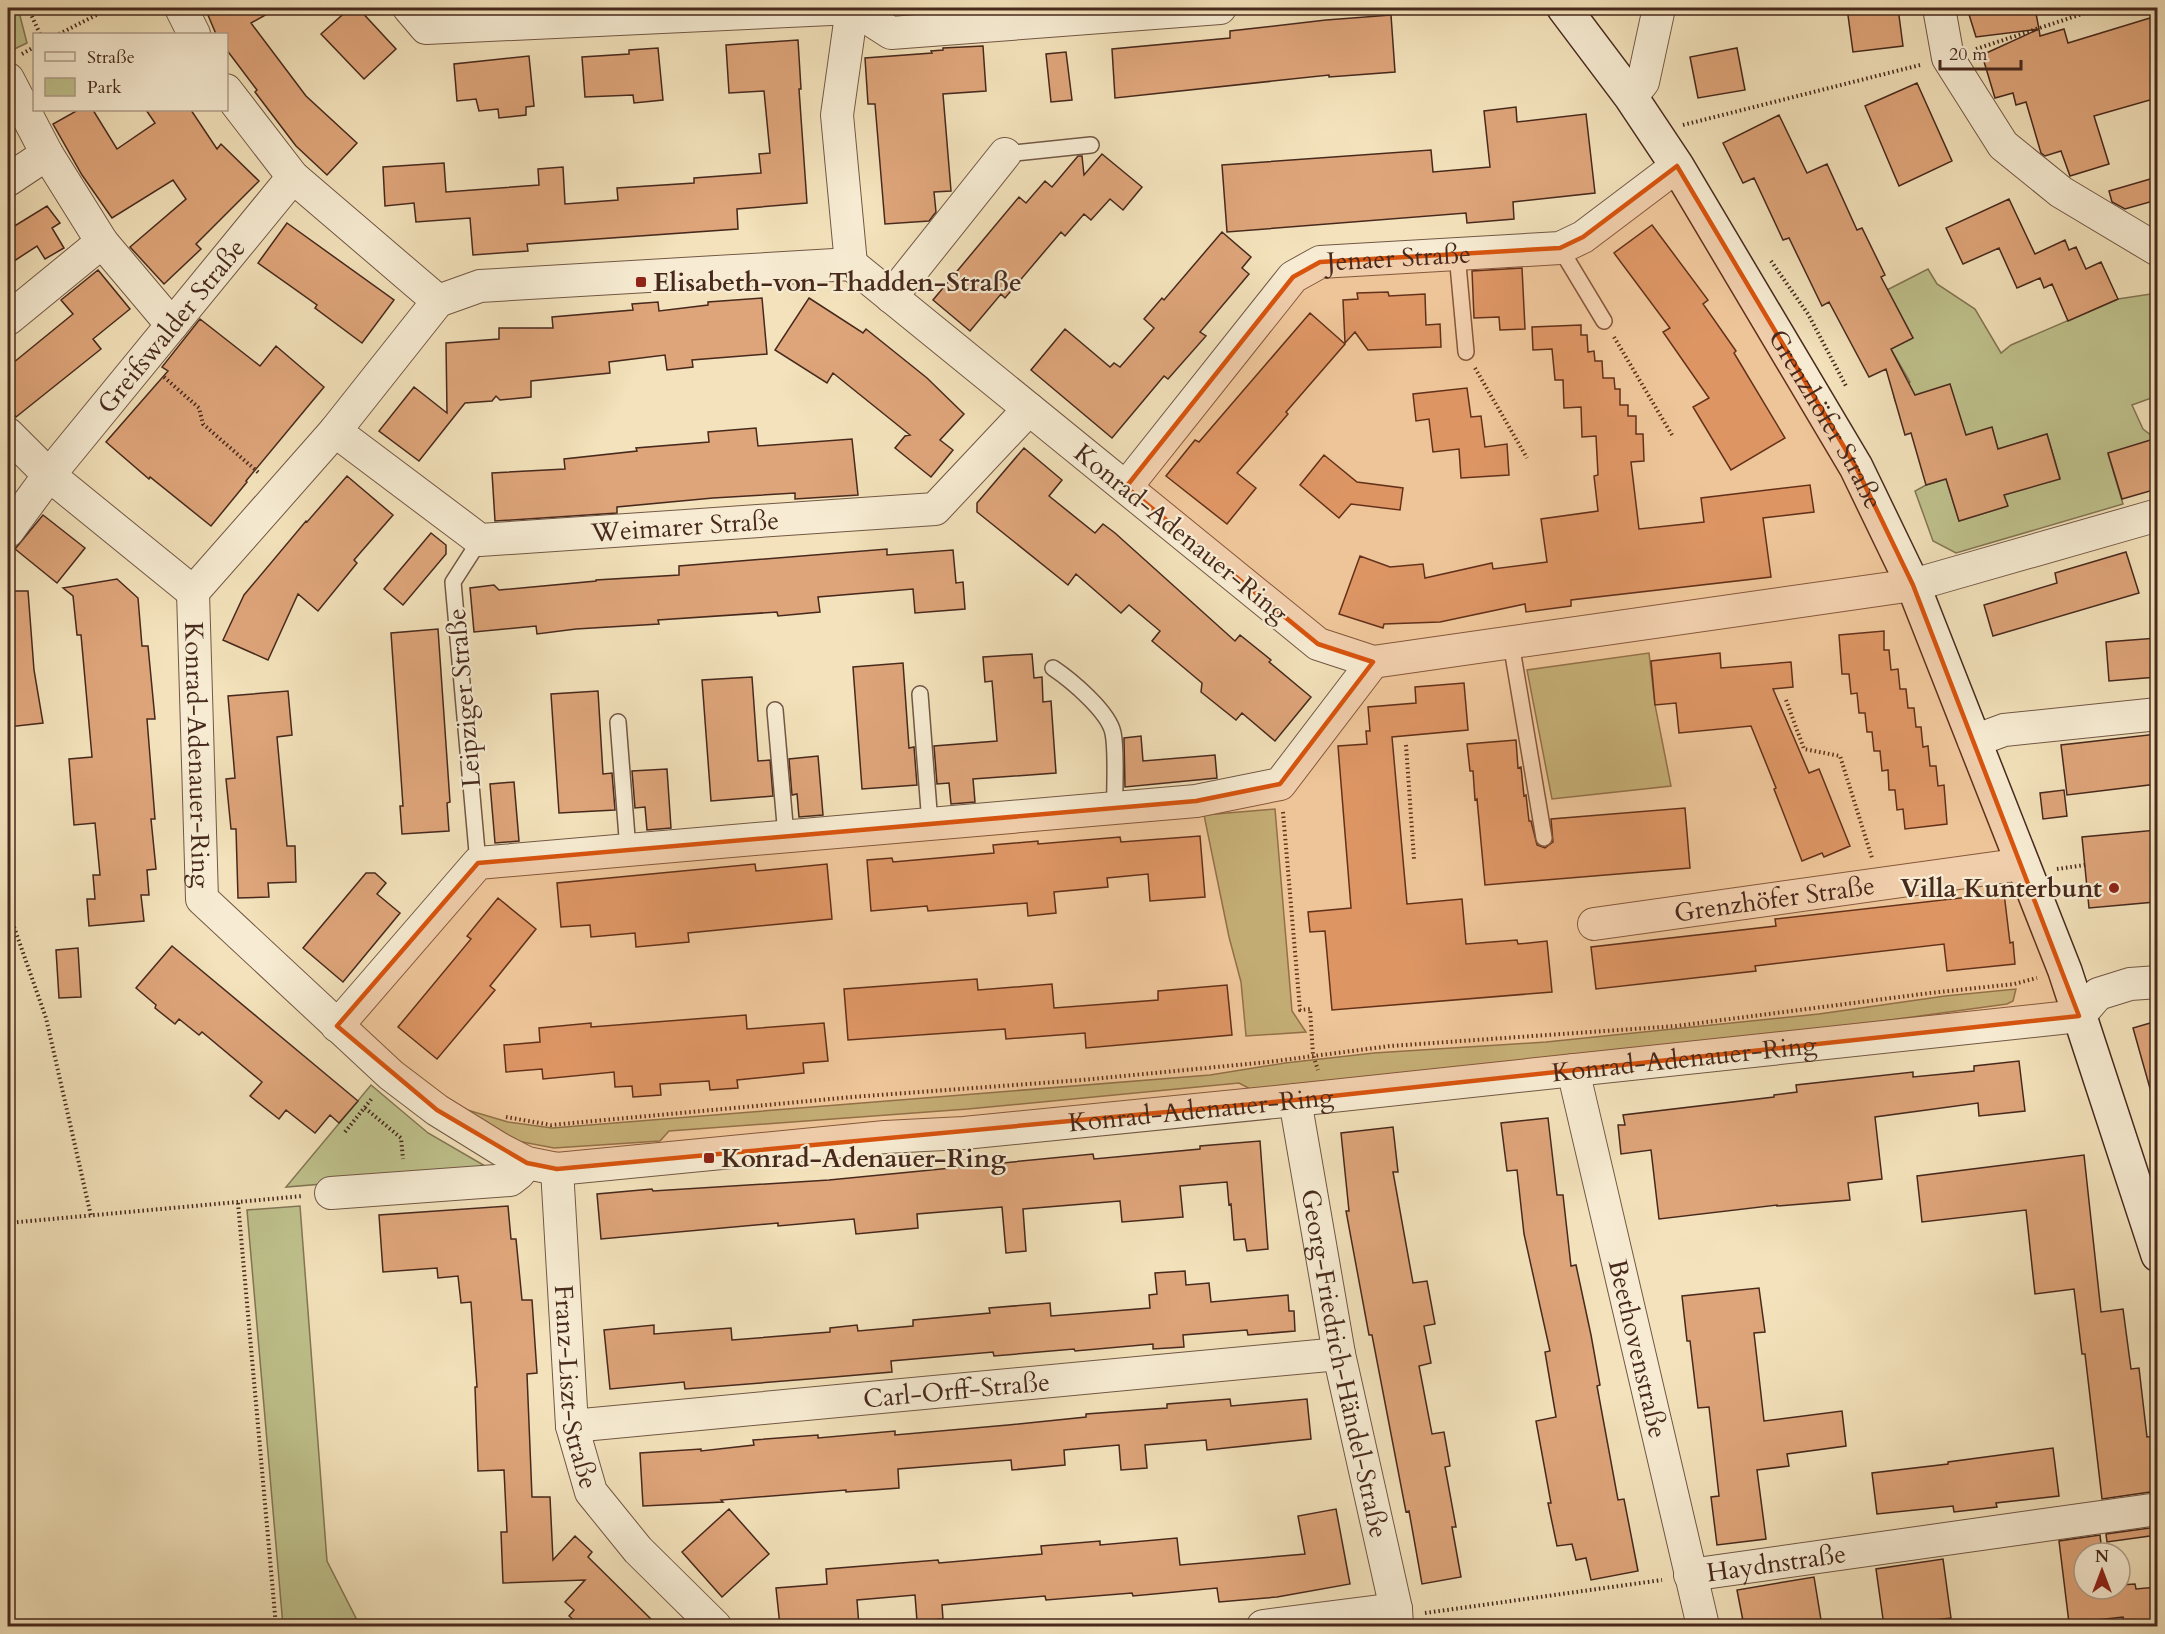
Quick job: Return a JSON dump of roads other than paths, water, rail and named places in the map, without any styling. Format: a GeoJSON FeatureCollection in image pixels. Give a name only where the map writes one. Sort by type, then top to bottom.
{"type":"FeatureCollection","features":[{"type":"Feature","properties":{"kind":"street"},"geometry":{"type":"LineString","coordinates":[[181,8],[194,33]]}},
{"type":"Feature","properties":{"kind":"street"},"geometry":{"type":"LineString","coordinates":[[409,8],[426,28],[852,8],[891,33],[1178,9],[1220,8]]}},
{"type":"Feature","properties":{"kind":"street"},"geometry":{"type":"LineString","coordinates":[[228,93],[293,177],[438,301],[480,286],[851,264],[837,115],[852,8]]}},
{"type":"Feature","properties":{"kind":"street","name":"Grenzhöfer Straße"},"geometry":{"type":"LineString","coordinates":[[1564,8],[1631,97],[1677,166],[1856,467],[1913,585],[1974,741],[2038,867],[2065,971],[2157,1256]]}},
{"type":"Feature","properties":{"kind":"street"},"geometry":{"type":"LineString","coordinates":[[1631,97],[1643,82],[1659,8]]}},
{"type":"Feature","properties":{"kind":"street"},"geometry":{"type":"LineString","coordinates":[[1939,8],[1948,58],[2003,145],[2061,192],[2157,250]]}},
{"type":"Feature","properties":{"kind":"street"},"geometry":{"type":"LineString","coordinates":[[8,79],[47,153],[102,242],[172,325]]}},
{"type":"Feature","properties":{"kind":"street"},"geometry":{"type":"LineString","coordinates":[[8,180],[47,153]]}},
{"type":"Feature","properties":{"kind":"street"},"geometry":{"type":"LineString","coordinates":[[891,297],[1005,153]]}},
{"type":"Feature","properties":{"kind":"street","name":"Jenaer Straße"},"geometry":{"type":"LineString","coordinates":[[1126,487],[1293,277],[1320,262],[1560,248],[1583,237],[1677,166]]}},
{"type":"Feature","properties":{"kind":"street","name":"Greifswalder Straße"},"geometry":{"type":"LineString","coordinates":[[8,531],[49,476],[293,177]]}},
{"type":"Feature","properties":{"kind":"street"},"geometry":{"type":"LineString","coordinates":[[8,319],[102,242]]}},
{"type":"Feature","properties":{"kind":"street","name":"Konrad-Adenauer-Ring"},"geometry":{"type":"LineString","coordinates":[[851,264],[1318,644],[1373,663],[1913,585],[2157,514]]}},
{"type":"Feature","properties":{"kind":"street","name":"Konrad-Adenauer-Ring"},"geometry":{"type":"LineString","coordinates":[[438,301],[335,431],[193,592],[202,899],[391,1076],[437,1110],[527,1163],[557,1169],[885,1137],[964,1132],[1573,1071],[2079,1016]]}},
{"type":"Feature","properties":{"kind":"street","name":"Weimarer Straße"},"geometry":{"type":"LineString","coordinates":[[480,540],[934,509],[1029,409]]}},
{"type":"Feature","properties":{"kind":"street"},"geometry":{"type":"LineString","coordinates":[[335,431],[480,540]]}},
{"type":"Feature","properties":{"kind":"street"},"geometry":{"type":"LineString","coordinates":[[8,434],[49,476],[193,592]]}},
{"type":"Feature","properties":{"kind":"street"},"geometry":{"type":"LineString","coordinates":[[337,1026],[478,863],[1196,801],[1280,784],[1373,663]]}},
{"type":"Feature","properties":{"kind":"street"},"geometry":{"type":"LineString","coordinates":[[1974,741],[2004,730],[2157,714]]}},
{"type":"Feature","properties":{"kind":"street","name":"Grenzhöfer Straße"},"geometry":{"type":"LineString","coordinates":[[1594,924],[1880,884],[2038,867]]}},
{"type":"Feature","properties":{"kind":"street"},"geometry":{"type":"LineString","coordinates":[[2079,1016],[2098,994],[2130,984],[2157,982]]}},
{"type":"Feature","properties":{"kind":"street","name":"Beethovenstraße"},"geometry":{"type":"LineString","coordinates":[[1573,1071],[1703,1626]]}},
{"type":"Feature","properties":{"kind":"street","name":"Georg-Friedrich-Händel-Straße"},"geometry":{"type":"LineString","coordinates":[[1294,1100],[1340,1354],[1396,1618]]}},
{"type":"Feature","properties":{"kind":"street"},"geometry":{"type":"LineString","coordinates":[[331,1193],[510,1180],[527,1163]]}},
{"type":"Feature","properties":{"kind":"street","name":"Franz-Liszt-Straße"},"geometry":{"type":"LineString","coordinates":[[557,1169],[572,1426],[591,1492],[638,1550],[715,1626]]}},
{"type":"Feature","properties":{"kind":"street","name":"Carl-Orff-Straße"},"geometry":{"type":"LineString","coordinates":[[572,1426],[1340,1354]]}},
{"type":"Feature","properties":{"kind":"street","name":"Haydnstraße"},"geometry":{"type":"LineString","coordinates":[[1690,1575],[2157,1509]]}},
{"type":"Feature","properties":{"kind":"street"},"geometry":{"type":"LineString","coordinates":[[1263,1626],[1396,1618]]}},
{"type":"Feature","properties":{"kind":"lane"},"geometry":{"type":"LineString","coordinates":[[1005,153],[1091,145]]}},
{"type":"Feature","properties":{"kind":"lane"},"geometry":{"type":"LineString","coordinates":[[1560,248],[1604,321]]}},
{"type":"Feature","properties":{"kind":"lane"},"geometry":{"type":"LineString","coordinates":[[1457,254],[1466,352]]}},
{"type":"Feature","properties":{"kind":"lane","name":"Leipziger Straße"},"geometry":{"type":"LineString","coordinates":[[478,863],[453,582],[480,540]]}},
{"type":"Feature","properties":{"kind":"lane"},"geometry":{"type":"LineString","coordinates":[[1511,643],[1544,838]]}},
{"type":"Feature","properties":{"kind":"lane"},"geometry":{"type":"LineString","coordinates":[[1053,668],[1069,679],[1088,698],[1102,713],[1113,731],[1114,808]]}},
{"type":"Feature","properties":{"kind":"lane"},"geometry":{"type":"LineString","coordinates":[[920,694],[930,824]]}},
{"type":"Feature","properties":{"kind":"lane"},"geometry":{"type":"LineString","coordinates":[[775,710],[786,836]]}},
{"type":"Feature","properties":{"kind":"lane"},"geometry":{"type":"LineString","coordinates":[[618,722],[628,850]]}},
{"type":"Feature","properties":{"kind":"place","name":"Elisabeth-von-Thadden-Straße"},"geometry":{"type":"Point","coordinates":[641,282]}},
{"type":"Feature","properties":{"kind":"place","name":"Villa Kunterbunt"},"geometry":{"type":"Point","coordinates":[2114,888]}},
{"type":"Feature","properties":{"kind":"place","name":"Konrad-Adenauer-Ring"},"geometry":{"type":"Point","coordinates":[709,1158]}}]}
